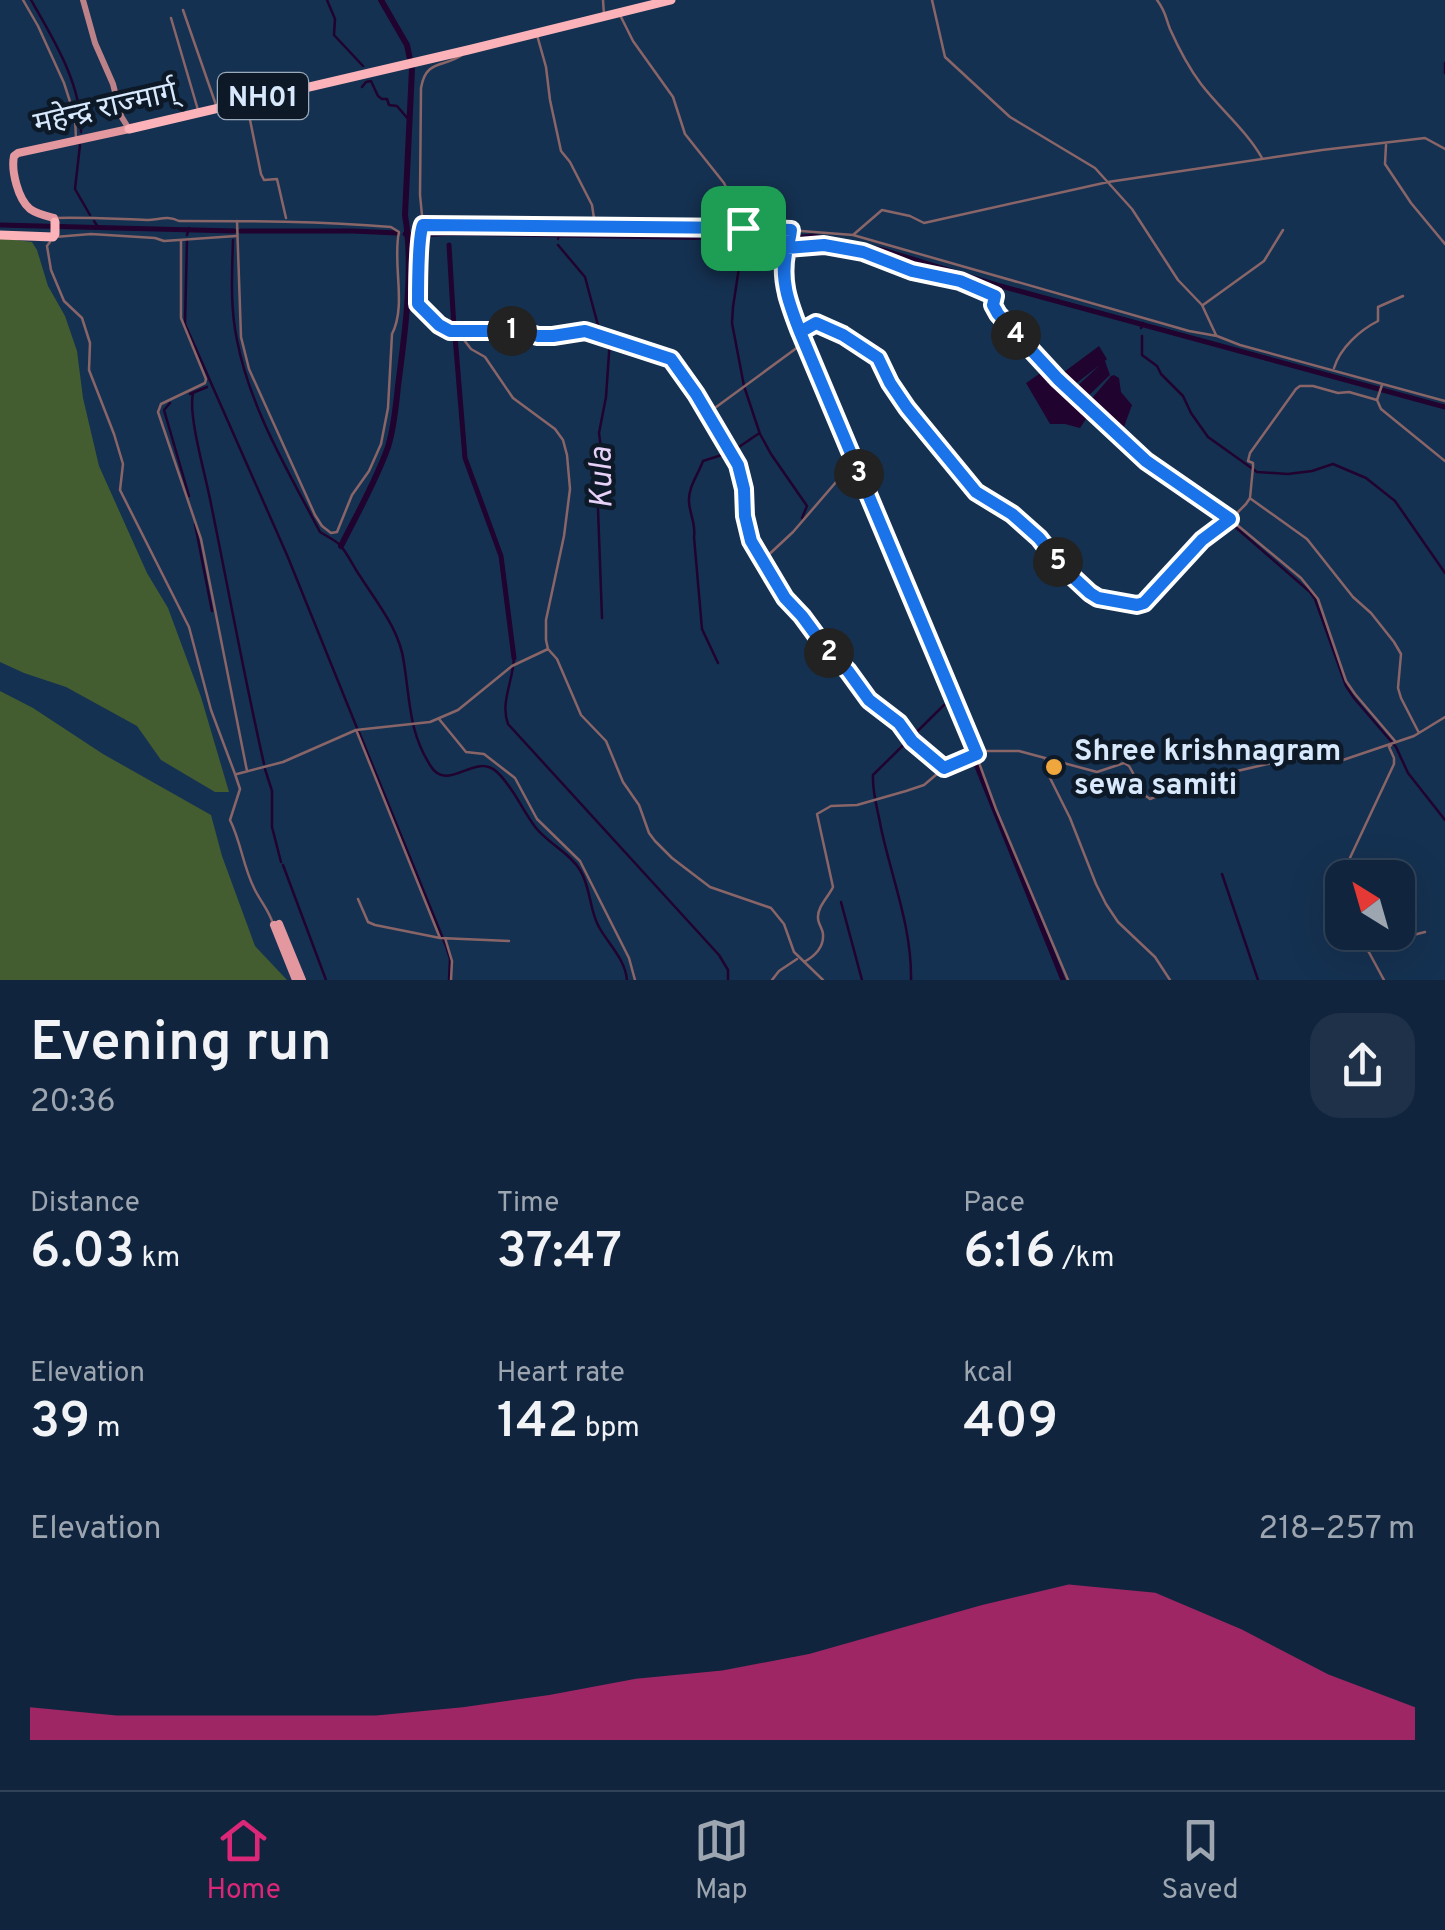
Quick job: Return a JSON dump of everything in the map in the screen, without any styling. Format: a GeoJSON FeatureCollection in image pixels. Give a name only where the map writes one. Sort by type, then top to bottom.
{"type":"FeatureCollection","features":[{"type":"Feature","properties":{"kind":"highway","name":"महेन्द्र राज्मार्ग्"},"geometry":{"type":"LineString","coordinates":[[129,128],[671,0]]}},
{"type":"Feature","properties":{"kind":"highway"},"geometry":{"type":"LineString","coordinates":[[0,235],[40,237],[54,227]]}},
{"type":"Feature","properties":{"kind":"main road","name":"महेन्द्र राज्मार्ग्"},"geometry":{"type":"LineString","coordinates":[[54,227],[25,203],[13,168],[14,156],[129,128]]}},
{"type":"Feature","properties":{"kind":"main road"},"geometry":{"type":"LineString","coordinates":[[276,925],[299,980]]}},
{"type":"Feature","properties":{"kind":"street"},"geometry":{"type":"LineString","coordinates":[[22,0],[64,83],[76,117],[76,140]]}},
{"type":"Feature","properties":{"kind":"street"},"geometry":{"type":"LineString","coordinates":[[82,0],[121,116],[129,128]]}},
{"type":"Feature","properties":{"kind":"street"},"geometry":{"type":"LineString","coordinates":[[603,0],[604,16]]}},
{"type":"Feature","properties":{"kind":"street"},"geometry":{"type":"LineString","coordinates":[[932,0],[946,58],[1010,117],[1095,168],[1132,208],[1178,280],[1202,306],[1217,336]]}},
{"type":"Feature","properties":{"kind":"street"},"geometry":{"type":"LineString","coordinates":[[1157,0],[1203,87],[1251,139],[1262,158]]}},
{"type":"Feature","properties":{"kind":"street"},"geometry":{"type":"LineString","coordinates":[[183,10],[216,107]]}},
{"type":"Feature","properties":{"kind":"street"},"geometry":{"type":"LineString","coordinates":[[619,14],[673,97],[686,134],[724,183],[743,228]]}},
{"type":"Feature","properties":{"kind":"street"},"geometry":{"type":"LineString","coordinates":[[171,18],[198,111]]}},
{"type":"Feature","properties":{"kind":"street"},"geometry":{"type":"LineString","coordinates":[[536,32],[561,152],[592,205],[595,227]]}},
{"type":"Feature","properties":{"kind":"street"},"geometry":{"type":"LineString","coordinates":[[468,50],[457,59],[428,68],[423,76],[423,225],[419,237],[418,304],[450,331],[519,331],[538,336],[585,331],[671,359],[738,465],[748,529],[785,598],[869,700],[899,723],[912,741],[944,768]]}},
{"type":"Feature","properties":{"kind":"street"},"geometry":{"type":"LineString","coordinates":[[246,101],[261,174],[264,180],[278,179],[286,220]]}},
{"type":"Feature","properties":{"kind":"street"},"geometry":{"type":"LineString","coordinates":[[853,235],[882,210],[924,223],[1108,182],[1262,158],[1426,138],[1445,149]]}},
{"type":"Feature","properties":{"kind":"street"},"geometry":{"type":"LineString","coordinates":[[1386,143],[1385,164],[1445,244]]}},
{"type":"Feature","properties":{"kind":"street"},"geometry":{"type":"LineString","coordinates":[[54,227],[117,217],[172,217],[179,221],[286,220],[391,226],[399,232],[398,306],[382,444],[352,495],[337,532],[322,526],[315,515],[249,369],[241,337],[237,222]]}},
{"type":"Feature","properties":{"kind":"street"},"geometry":{"type":"LineString","coordinates":[[423,225],[743,228],[853,235],[1445,401]]}},
{"type":"Feature","properties":{"kind":"street"},"geometry":{"type":"LineString","coordinates":[[54,227],[164,241],[237,236]]}},
{"type":"Feature","properties":{"kind":"street"},"geometry":{"type":"LineString","coordinates":[[54,227],[47,246],[50,270],[64,300],[82,318],[90,343],[89,370],[123,464],[120,490],[189,627],[211,710],[240,789],[230,820],[240,838],[240,853],[254,890],[276,925]]}},
{"type":"Feature","properties":{"kind":"street"},"geometry":{"type":"LineString","coordinates":[[1202,306],[1264,261],[1283,230]]}},
{"type":"Feature","properties":{"kind":"street"},"geometry":{"type":"LineString","coordinates":[[791,232],[784,260],[785,292],[1068,980]]}},
{"type":"Feature","properties":{"kind":"street"},"geometry":{"type":"LineString","coordinates":[[181,238],[181,318],[206,379],[161,404],[158,412],[200,539],[247,771]]}},
{"type":"Feature","properties":{"kind":"street"},"geometry":{"type":"LineString","coordinates":[[777,245],[779,299],[968,756]]}},
{"type":"Feature","properties":{"kind":"street"},"geometry":{"type":"LineString","coordinates":[[787,248],[824,245],[863,252],[912,271],[960,281],[995,296],[993,305],[998,314],[1097,416],[1146,461],[1301,578],[1325,617],[1346,681],[1394,743]]}},
{"type":"Feature","properties":{"kind":"street"},"geometry":{"type":"LineString","coordinates":[[1333,370],[1345,349],[1366,327],[1378,321],[1378,307],[1403,296]]}},
{"type":"Feature","properties":{"kind":"street"},"geometry":{"type":"LineString","coordinates":[[800,332],[816,323],[878,358],[907,408],[976,492],[1012,514],[1090,593],[1137,605],[1144,603],[1202,540],[1250,498],[1250,453],[1300,386],[1378,398]]}},
{"type":"Feature","properties":{"kind":"street"},"geometry":{"type":"LineString","coordinates":[[458,332],[485,357],[513,398],[555,429],[563,440],[570,489],[546,620],[548,649],[557,660],[580,716],[606,741],[623,782],[656,841],[710,887],[771,908],[784,924],[790,944],[803,963],[823,980]]}},
{"type":"Feature","properties":{"kind":"street"},"geometry":{"type":"LineString","coordinates":[[707,414],[799,347]]}},
{"type":"Feature","properties":{"kind":"street"},"geometry":{"type":"LineString","coordinates":[[1382,386],[1378,398],[1381,409],[1445,461]]}},
{"type":"Feature","properties":{"kind":"street"},"geometry":{"type":"LineString","coordinates":[[762,561],[794,532],[850,466]]}},
{"type":"Feature","properties":{"kind":"street"},"geometry":{"type":"LineString","coordinates":[[1250,498],[1308,539],[1394,642],[1401,654],[1398,688],[1419,733]]}},
{"type":"Feature","properties":{"kind":"street"},"geometry":{"type":"LineString","coordinates":[[235,774],[283,762],[356,730],[422,724],[438,718],[458,710],[514,665],[548,649]]}},
{"type":"Feature","properties":{"kind":"street"},"geometry":{"type":"LineString","coordinates":[[438,718],[466,752],[484,754],[515,778],[538,819],[580,861],[630,958],[635,980]]}},
{"type":"Feature","properties":{"kind":"street"},"geometry":{"type":"LineString","coordinates":[[803,963],[822,944],[818,912],[834,887],[818,814],[830,806],[857,805],[906,792],[968,756],[1010,750],[1097,772],[1124,763],[1150,799],[1218,774],[1296,758],[1340,761],[1419,733],[1445,718]]}},
{"type":"Feature","properties":{"kind":"street"},"geometry":{"type":"LineString","coordinates":[[356,730],[452,961],[451,980]]}},
{"type":"Feature","properties":{"kind":"street"},"geometry":{"type":"LineString","coordinates":[[1350,860],[1394,764],[1389,747],[1394,743]]}},
{"type":"Feature","properties":{"kind":"street"},"geometry":{"type":"LineString","coordinates":[[1045,759],[1046,770],[1106,904],[1118,922],[1155,957],[1170,980]]}},
{"type":"Feature","properties":{"kind":"street"},"geometry":{"type":"LineString","coordinates":[[358,899],[368,922],[409,934],[508,940]]}},
{"type":"Feature","properties":{"kind":"street"},"geometry":{"type":"LineString","coordinates":[[1384,980],[1367,951],[1425,932]]}},
{"type":"Feature","properties":{"kind":"street"},"geometry":{"type":"LineString","coordinates":[[772,980],[800,958]]}},
{"type":"Feature","properties":{"kind":"green space"},"geometry":{"type":"Polygon","coordinates":[[[0,238],[32,242],[48,286],[65,316],[77,351],[99,466],[147,573],[168,608],[201,697],[229,792],[215,792],[161,760],[137,726],[66,687],[0,662],[0,238]]]}},
{"type":"Feature","properties":{"kind":"green space"},"geometry":{"type":"Polygon","coordinates":[[[0,691],[211,815],[255,946],[287,980],[0,980],[0,691]]]}},
{"type":"Feature","properties":{"kind":"shaded area"},"geometry":{"type":"Polygon","coordinates":[[[1099,346],[1110,375],[1084,400],[1073,390],[1100,365],[1070,388],[1060,375],[1099,346]]]}},
{"type":"Feature","properties":{"kind":"shaded area"},"geometry":{"type":"Polygon","coordinates":[[[1042,372],[1049,380],[1045,385],[1050,381],[1088,416],[1080,428],[1050,424],[1026,383],[1042,372]]]}},
{"type":"Feature","properties":{"kind":"shaded area"},"geometry":{"type":"Polygon","coordinates":[[[1114,375],[1132,405],[1121,435],[1087,404],[1114,375]]]}},
{"type":"Feature","properties":{"kind":"waterway"},"geometry":{"type":"LineString","coordinates":[[31,0],[72,80],[81,132]]}},
{"type":"Feature","properties":{"kind":"waterway"},"geometry":{"type":"LineString","coordinates":[[327,0],[335,19],[334,35],[363,66]]}},
{"type":"Feature","properties":{"kind":"waterway"},"geometry":{"type":"LineString","coordinates":[[341,546],[390,440],[408,300],[405,215],[412,69],[407,45],[381,0]]}},
{"type":"Feature","properties":{"kind":"waterway"},"geometry":{"type":"LineString","coordinates":[[1445,63],[1445,73]]}},
{"type":"Feature","properties":{"kind":"waterway"},"geometry":{"type":"LineString","coordinates":[[362,87],[371,81],[378,96],[397,106],[409,120]]}},
{"type":"Feature","properties":{"kind":"waterway"},"geometry":{"type":"LineString","coordinates":[[80,145],[75,189],[90,215]]}},
{"type":"Feature","properties":{"kind":"waterway"},"geometry":{"type":"LineString","coordinates":[[94,221],[98,227]]}},
{"type":"Feature","properties":{"kind":"waterway"},"geometry":{"type":"LineString","coordinates":[[0,225],[234,231]]}},
{"type":"Feature","properties":{"kind":"waterway"},"geometry":{"type":"LineString","coordinates":[[187,235],[189,228]]}},
{"type":"Feature","properties":{"kind":"waterway"},"geometry":{"type":"LineString","coordinates":[[241,231],[397,233]]}},
{"type":"Feature","properties":{"kind":"waterway"},"geometry":{"type":"LineString","coordinates":[[405,234],[412,235]]}},
{"type":"Feature","properties":{"kind":"waterway"},"geometry":{"type":"LineString","coordinates":[[423,235],[780,239],[813,236],[883,250],[997,285],[1445,407]]}},
{"type":"Feature","properties":{"kind":"waterway","name":"Kula"},"geometry":{"type":"LineString","coordinates":[[558,239],[559,235]]}},
{"type":"Feature","properties":{"kind":"waterway"},"geometry":{"type":"LineString","coordinates":[[742,238],[742,243]]}},
{"type":"Feature","properties":{"kind":"waterway"},"geometry":{"type":"LineString","coordinates":[[780,239],[784,299],[1063,980]]}},
{"type":"Feature","properties":{"kind":"waterway"},"geometry":{"type":"LineString","coordinates":[[187,240],[185,324],[287,555],[357,728]]}},
{"type":"Feature","properties":{"kind":"waterway"},"geometry":{"type":"LineString","coordinates":[[233,240],[233,315],[251,390],[271,439],[320,532],[342,547],[393,628],[402,651],[411,716],[423,753],[437,773],[445,776],[479,766],[488,767],[503,778],[536,828],[580,870],[596,920],[620,959],[627,980]]}},
{"type":"Feature","properties":{"kind":"waterway"},"geometry":{"type":"LineString","coordinates":[[449,245],[454,328]]}},
{"type":"Feature","properties":{"kind":"waterway","name":"Kula"},"geometry":{"type":"LineString","coordinates":[[558,245],[585,277],[599,329],[611,335]]}},
{"type":"Feature","properties":{"kind":"waterway"},"geometry":{"type":"LineString","coordinates":[[742,248],[732,323],[744,386],[760,434],[807,506],[802,518]]}},
{"type":"Feature","properties":{"kind":"waterway"},"geometry":{"type":"LineString","coordinates":[[994,293],[997,285]]}},
{"type":"Feature","properties":{"kind":"waterway"},"geometry":{"type":"LineString","coordinates":[[992,297],[990,311],[1051,376],[1144,463],[1233,525],[1310,592],[1346,686],[1396,747],[1408,773],[1445,820]]}},
{"type":"Feature","properties":{"kind":"waterway"},"geometry":{"type":"LineString","coordinates":[[1141,328],[1143,323]]}},
{"type":"Feature","properties":{"kind":"waterway"},"geometry":{"type":"LineString","coordinates":[[455,336],[465,458],[501,556],[514,658]]}},
{"type":"Feature","properties":{"kind":"waterway"},"geometry":{"type":"LineString","coordinates":[[1142,336],[1142,355],[1183,396],[1208,437],[1257,472],[1288,474],[1333,464],[1366,478],[1395,501],[1445,573]]}},
{"type":"Feature","properties":{"kind":"waterway","name":"Kula"},"geometry":{"type":"LineString","coordinates":[[602,618],[598,509],[603,463],[599,433],[610,339]]}},
{"type":"Feature","properties":{"kind":"waterway"},"geometry":{"type":"LineString","coordinates":[[190,394],[207,387]]}},
{"type":"Feature","properties":{"kind":"waterway"},"geometry":{"type":"LineString","coordinates":[[193,393],[195,430],[264,764]]}},
{"type":"Feature","properties":{"kind":"waterway"},"geometry":{"type":"LineString","coordinates":[[170,403],[164,410],[189,496]]}},
{"type":"Feature","properties":{"kind":"waterway"},"geometry":{"type":"LineString","coordinates":[[733,451],[758,434]]}},
{"type":"Feature","properties":{"kind":"waterway"},"geometry":{"type":"LineString","coordinates":[[718,663],[702,629],[689,497],[703,461],[728,453]]}},
{"type":"Feature","properties":{"kind":"waterway"},"geometry":{"type":"LineString","coordinates":[[195,524],[212,611]]}},
{"type":"Feature","properties":{"kind":"waterway"},"geometry":{"type":"LineString","coordinates":[[514,658],[506,700],[508,724],[719,955],[728,970],[728,980]]}},
{"type":"Feature","properties":{"kind":"waterway"},"geometry":{"type":"LineString","coordinates":[[911,980],[905,923],[881,828],[873,775],[944,705]]}},
{"type":"Feature","properties":{"kind":"waterway"},"geometry":{"type":"LineString","coordinates":[[359,732],[446,946],[449,980]]}},
{"type":"Feature","properties":{"kind":"waterway"},"geometry":{"type":"LineString","coordinates":[[265,769],[272,791],[272,827],[281,862]]}},
{"type":"Feature","properties":{"kind":"waterway"},"geometry":{"type":"LineString","coordinates":[[283,865],[326,980]]}},
{"type":"Feature","properties":{"kind":"waterway"},"geometry":{"type":"LineString","coordinates":[[1222,874],[1258,980]]}},
{"type":"Feature","properties":{"kind":"waterway"},"geometry":{"type":"LineString","coordinates":[[841,902],[862,980]]}},
{"type":"Feature","properties":{"kind":"place","name":"Shree krishnagram sewa samiti"},"geometry":{"type":"Point","coordinates":[1054,767]}},
{"type":"Feature","properties":{"kind":"route"},"geometry":{"type":"LineString","coordinates":[[743,228],[423,225],[419,237],[418,304],[450,331],[519,331],[538,336],[596,332],[671,359],[738,465],[751,541],[785,598],[869,700],[899,723],[912,741],[944,768],[977,754],[800,332],[785,292],[787,248],[824,245],[863,252],[912,271],[960,281],[995,296],[994,310],[1058,379],[1146,461],[1230,519],[1202,540],[1144,603],[1098,598],[1012,514],[976,492],[907,408],[878,358],[816,323],[800,332],[792,310],[785,292],[784,260],[791,230],[743,228]]}}]}
